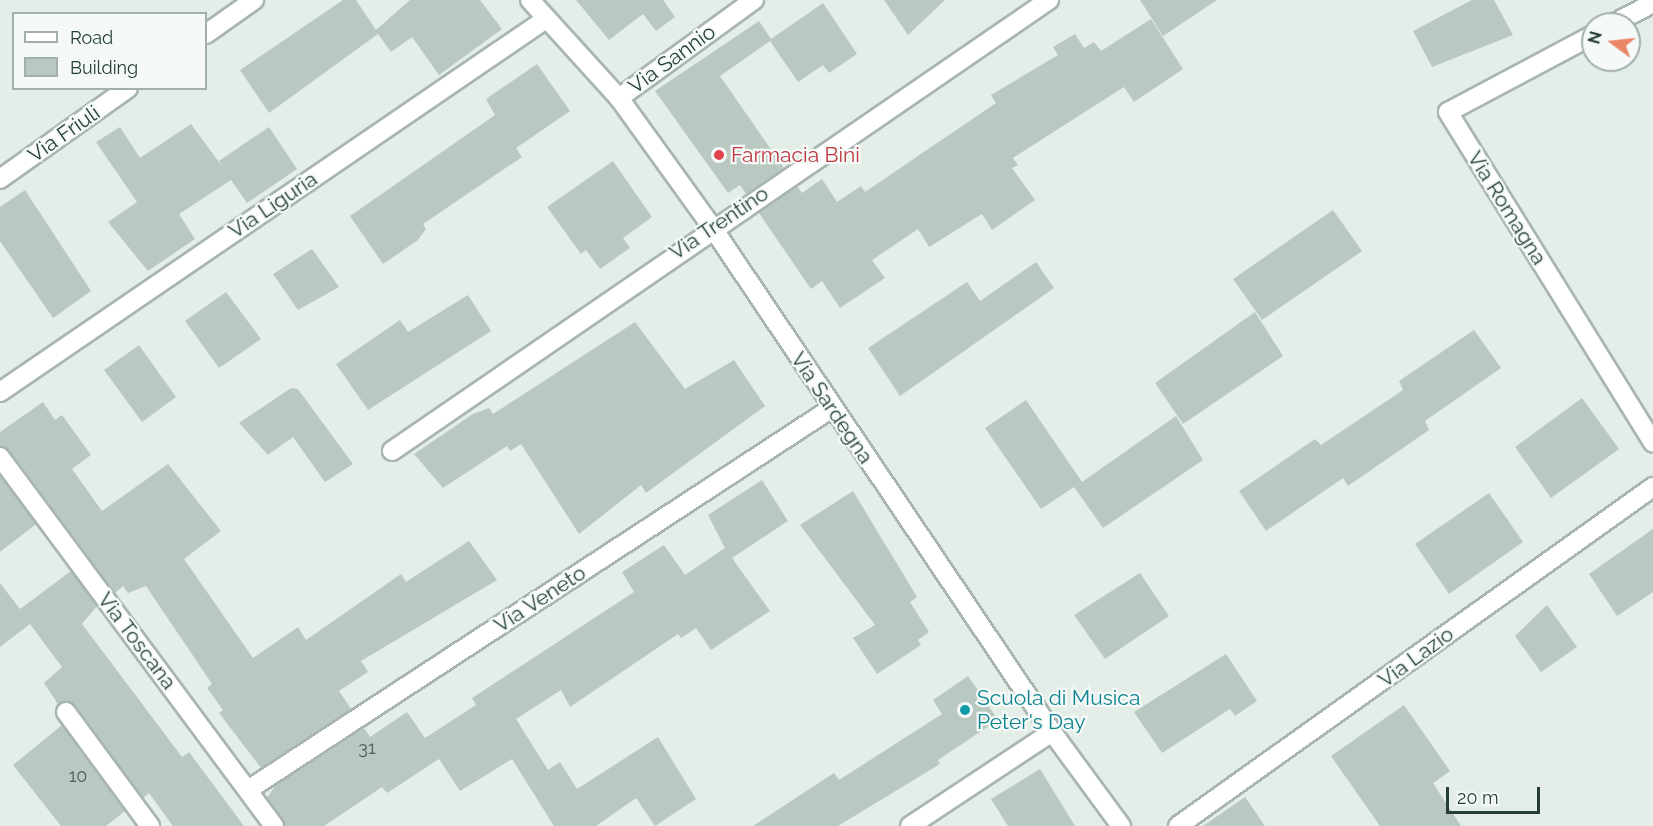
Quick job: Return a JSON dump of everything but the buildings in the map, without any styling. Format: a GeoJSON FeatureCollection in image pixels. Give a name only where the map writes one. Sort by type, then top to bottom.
{"type":"FeatureCollection","features":[{"type":"Feature","properties":{"kind":"street"},"geometry":{"type":"LineString","coordinates":[[207,33],[254,0]]}},
{"type":"Feature","properties":{"kind":"street","name":"Via Sardegna"},"geometry":{"type":"LineString","coordinates":[[530,0],[619,98],[712,227],[1052,732],[1121,826]]}},
{"type":"Feature","properties":{"kind":"street","name":"Via Sannio"},"geometry":{"type":"LineString","coordinates":[[619,98],[754,0]]}},
{"type":"Feature","properties":{"kind":"street","name":"Via Trentino"},"geometry":{"type":"LineString","coordinates":[[392,451],[712,227],[1049,0]]}},
{"type":"Feature","properties":{"kind":"street"},"geometry":{"type":"LineString","coordinates":[[1636,12],[1653,3]]}},
{"type":"Feature","properties":{"kind":"street","name":"Via Liguria"},"geometry":{"type":"LineString","coordinates":[[0,392],[546,19]]}},
{"type":"Feature","properties":{"kind":"street","name":"Via Romagna"},"geometry":{"type":"LineString","coordinates":[[1581,41],[1448,112],[1653,443]]}},
{"type":"Feature","properties":{"kind":"street","name":"Via Friuli"},"geometry":{"type":"LineString","coordinates":[[0,179],[125,90]]}},
{"type":"Feature","properties":{"kind":"street","name":"Via Veneto"},"geometry":{"type":"LineString","coordinates":[[248,790],[832,408]]}},
{"type":"Feature","properties":{"kind":"street","name":"Via Toscana"},"geometry":{"type":"LineString","coordinates":[[0,457],[273,826]]}},
{"type":"Feature","properties":{"kind":"street","name":"Via Lazio"},"geometry":{"type":"LineString","coordinates":[[1179,826],[1653,487]]}},
{"type":"Feature","properties":{"kind":"street"},"geometry":{"type":"LineString","coordinates":[[66,712],[150,826]]}},
{"type":"Feature","properties":{"kind":"street"},"geometry":{"type":"LineString","coordinates":[[910,826],[1052,732]]}},
{"type":"Feature","properties":{"kind":"place","name":"Farmacia Bini"},"geometry":{"type":"Point","coordinates":[719,155]}},
{"type":"Feature","properties":{"kind":"place","name":"Scuola di Musica Peter's Day"},"geometry":{"type":"Point","coordinates":[965,710]}}]}
